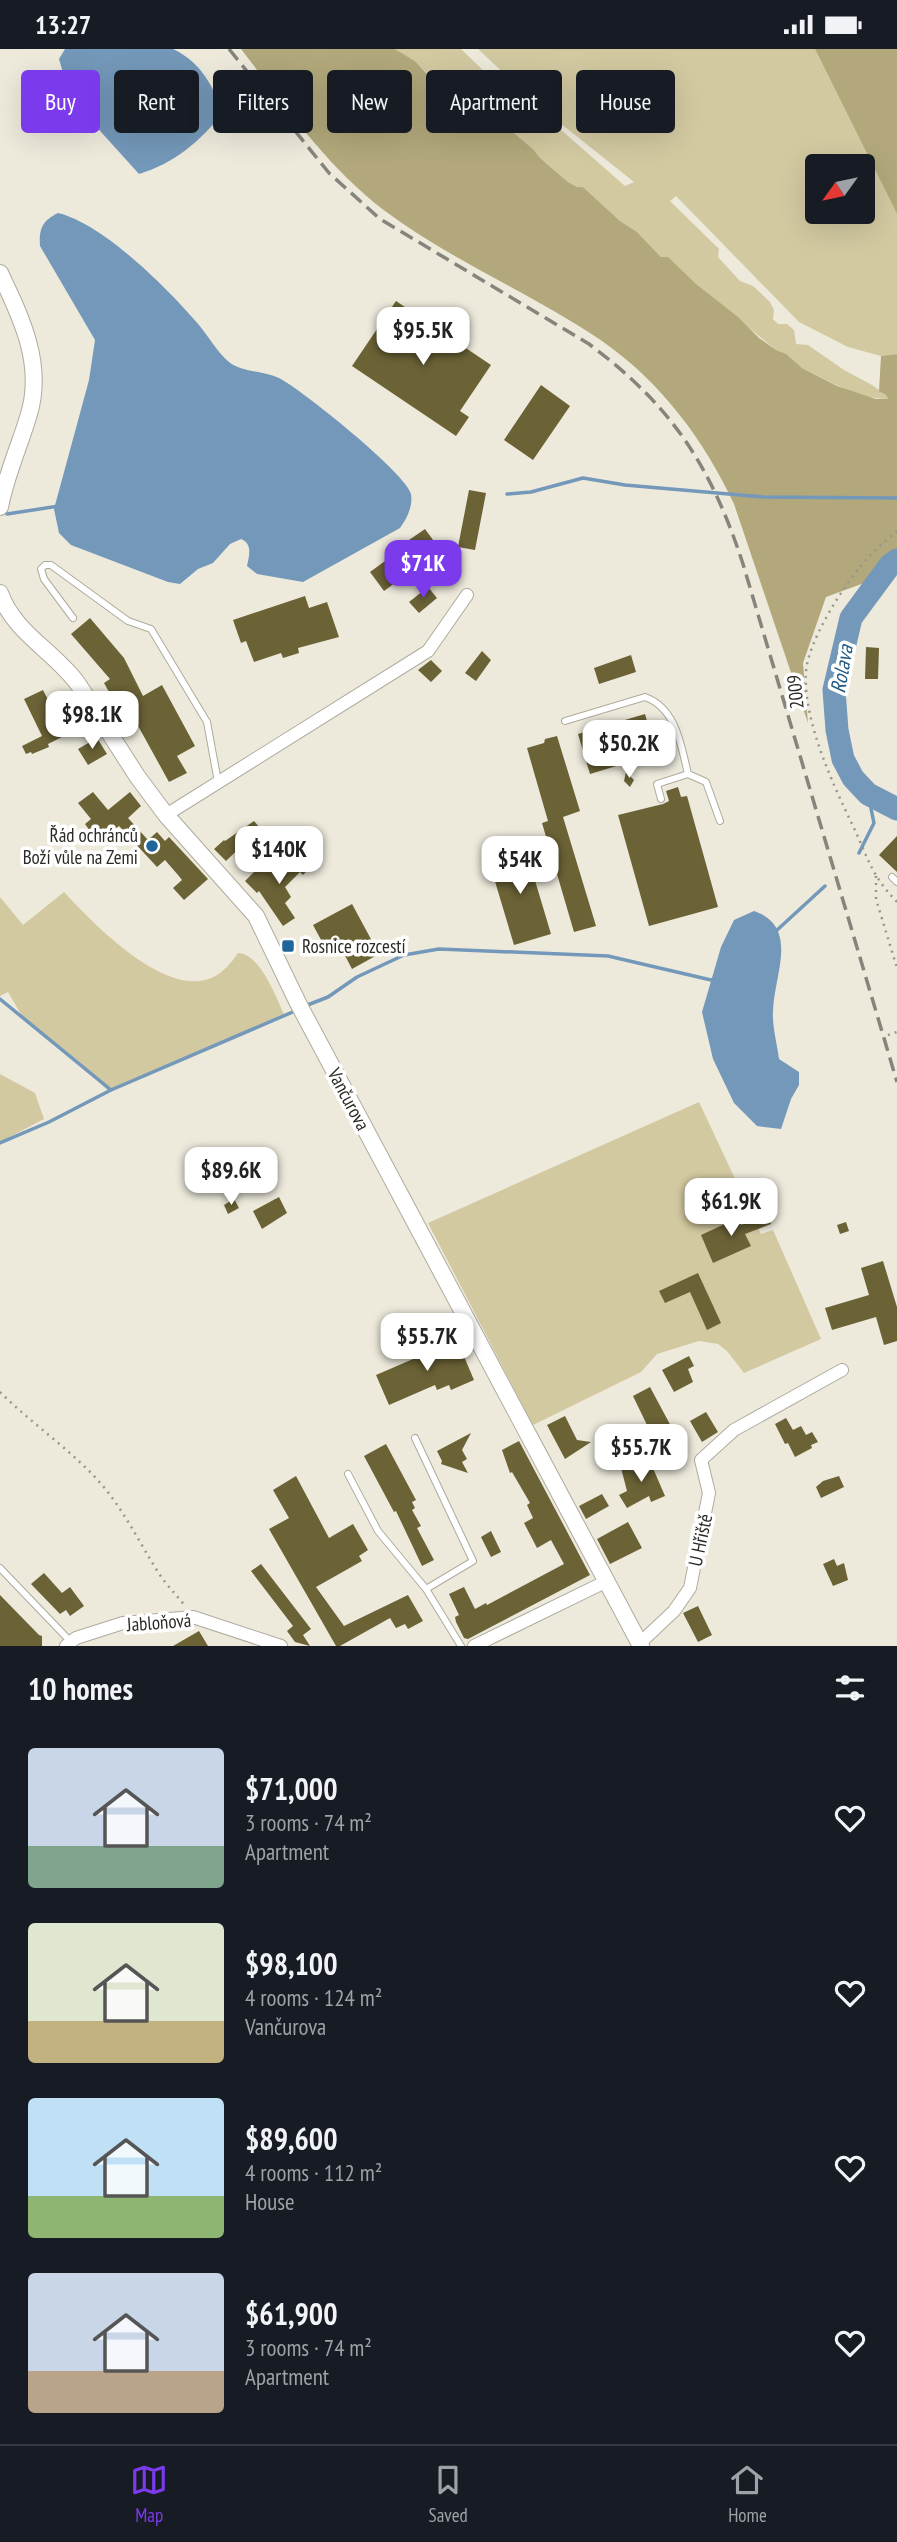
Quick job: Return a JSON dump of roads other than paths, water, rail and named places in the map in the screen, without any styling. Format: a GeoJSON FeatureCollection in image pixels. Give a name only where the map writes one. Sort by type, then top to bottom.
{"type":"FeatureCollection","features":[{"type":"Feature","properties":{"kind":"street"},"geometry":{"type":"LineString","coordinates":[[0,273],[27,336],[34,384],[29,416],[8,474],[0,507]]}},
{"type":"Feature","properties":{"kind":"street","name":"Vančurova"},"geometry":{"type":"LineString","coordinates":[[0,593],[5,617],[69,671],[137,776],[166,815],[239,895],[263,926],[298,1003],[640,1645]]}},
{"type":"Feature","properties":{"kind":"street"},"geometry":{"type":"LineString","coordinates":[[166,815],[428,651],[467,595]]}},
{"type":"Feature","properties":{"kind":"street","name":"U Hřiště"},"geometry":{"type":"LineString","coordinates":[[640,1645],[674,1611],[690,1588],[709,1493],[701,1461],[734,1430],[842,1370]]}},
{"type":"Feature","properties":{"kind":"street"},"geometry":{"type":"LineString","coordinates":[[474,1646],[605,1583]]}},
{"type":"Feature","properties":{"kind":"street","name":"Jabloňová"},"geometry":{"type":"LineString","coordinates":[[68,1644],[76,1638],[123,1623],[193,1617],[250,1642],[281,1646]]}},
{"type":"Feature","properties":{"kind":"lane"},"geometry":{"type":"LineString","coordinates":[[73,618],[44,579],[41,569],[45,565],[51,565],[128,621],[151,629],[207,722],[218,782]]}},
{"type":"Feature","properties":{"kind":"lane"},"geometry":{"type":"LineString","coordinates":[[565,721],[645,698],[653,700],[663,706],[668,714],[688,774]]}},
{"type":"Feature","properties":{"kind":"lane"},"geometry":{"type":"LineString","coordinates":[[661,799],[657,784],[688,774],[706,782],[720,821]]}},
{"type":"Feature","properties":{"kind":"lane"},"geometry":{"type":"LineString","coordinates":[[415,1438],[473,1561],[426,1589]]}},
{"type":"Feature","properties":{"kind":"lane"},"geometry":{"type":"LineString","coordinates":[[348,1474],[378,1531],[426,1589],[461,1646]]}},
{"type":"Feature","properties":{"kind":"lane"},"geometry":{"type":"LineString","coordinates":[[0,1568],[68,1644]]}},
{"type":"Feature","properties":{"kind":"water"},"geometry":{"type":"Polygon","coordinates":[[[65,49],[173,49],[198,68],[213,90],[213,124],[175,158],[139,174],[100,131],[100,70],[62,70],[59,59],[65,49]]]}},
{"type":"Feature","properties":{"kind":"water"},"geometry":{"type":"Polygon","coordinates":[[[58,213],[95,230],[134,260],[186,310],[229,362],[240,368],[279,378],[291,385],[373,451],[392,469],[411,494],[409,512],[400,528],[303,582],[257,574],[247,566],[249,547],[241,539],[230,544],[213,563],[198,569],[180,584],[168,582],[71,545],[59,533],[54,509],[89,380],[95,340],[40,246],[43,226],[58,213]]]}},
{"type":"Feature","properties":{"kind":"water"},"geometry":{"type":"Polygon","coordinates":[[[754,911],[768,918],[777,928],[781,953],[774,997],[774,1029],[779,1059],[799,1072],[799,1085],[791,1099],[781,1129],[757,1126],[734,1103],[713,1059],[702,1012],[721,947],[734,920],[754,911]]]}},
{"type":"Feature","properties":{"kind":"waterway"},"geometry":{"type":"LineString","coordinates":[[507,494],[531,492],[583,478],[625,485],[763,497],[897,498]]}},
{"type":"Feature","properties":{"kind":"waterway"},"geometry":{"type":"LineString","coordinates":[[7,514],[59,506]]}},
{"type":"Feature","properties":{"kind":"waterway","name":"Rolava"},"geometry":{"type":"LineString","coordinates":[[897,560],[890,565],[851,618],[834,690],[837,730],[843,759],[853,778],[868,794],[897,809]]}},
{"type":"Feature","properties":{"kind":"waterway"},"geometry":{"type":"LineString","coordinates":[[859,853],[874,823],[868,794]]}},
{"type":"Feature","properties":{"kind":"waterway"},"geometry":{"type":"LineString","coordinates":[[776,931],[825,886]]}},
{"type":"Feature","properties":{"kind":"waterway"},"geometry":{"type":"LineString","coordinates":[[305,1006],[328,997],[357,977],[404,955],[439,949],[608,956],[711,980],[715,978]]}},
{"type":"Feature","properties":{"kind":"waterway"},"geometry":{"type":"LineString","coordinates":[[0,999],[111,1090]]}},
{"type":"Feature","properties":{"kind":"waterway"},"geometry":{"type":"LineString","coordinates":[[0,1143],[49,1122],[111,1090],[295,1011]]}},
{"type":"Feature","properties":{"kind":"railway"},"geometry":{"type":"LineString","coordinates":[[229,49],[329,173],[380,219],[589,344],[644,391],[685,441],[717,497],[743,564],[897,1082]]}},
{"type":"Feature","properties":{"kind":"place","name":"Řád ochránců Boží vůle na Zemi"},"geometry":{"type":"Point","coordinates":[152,846]}},
{"type":"Feature","properties":{"kind":"place","name":"Rosnice rozcestí"},"geometry":{"type":"Point","coordinates":[288,946]}}]}
